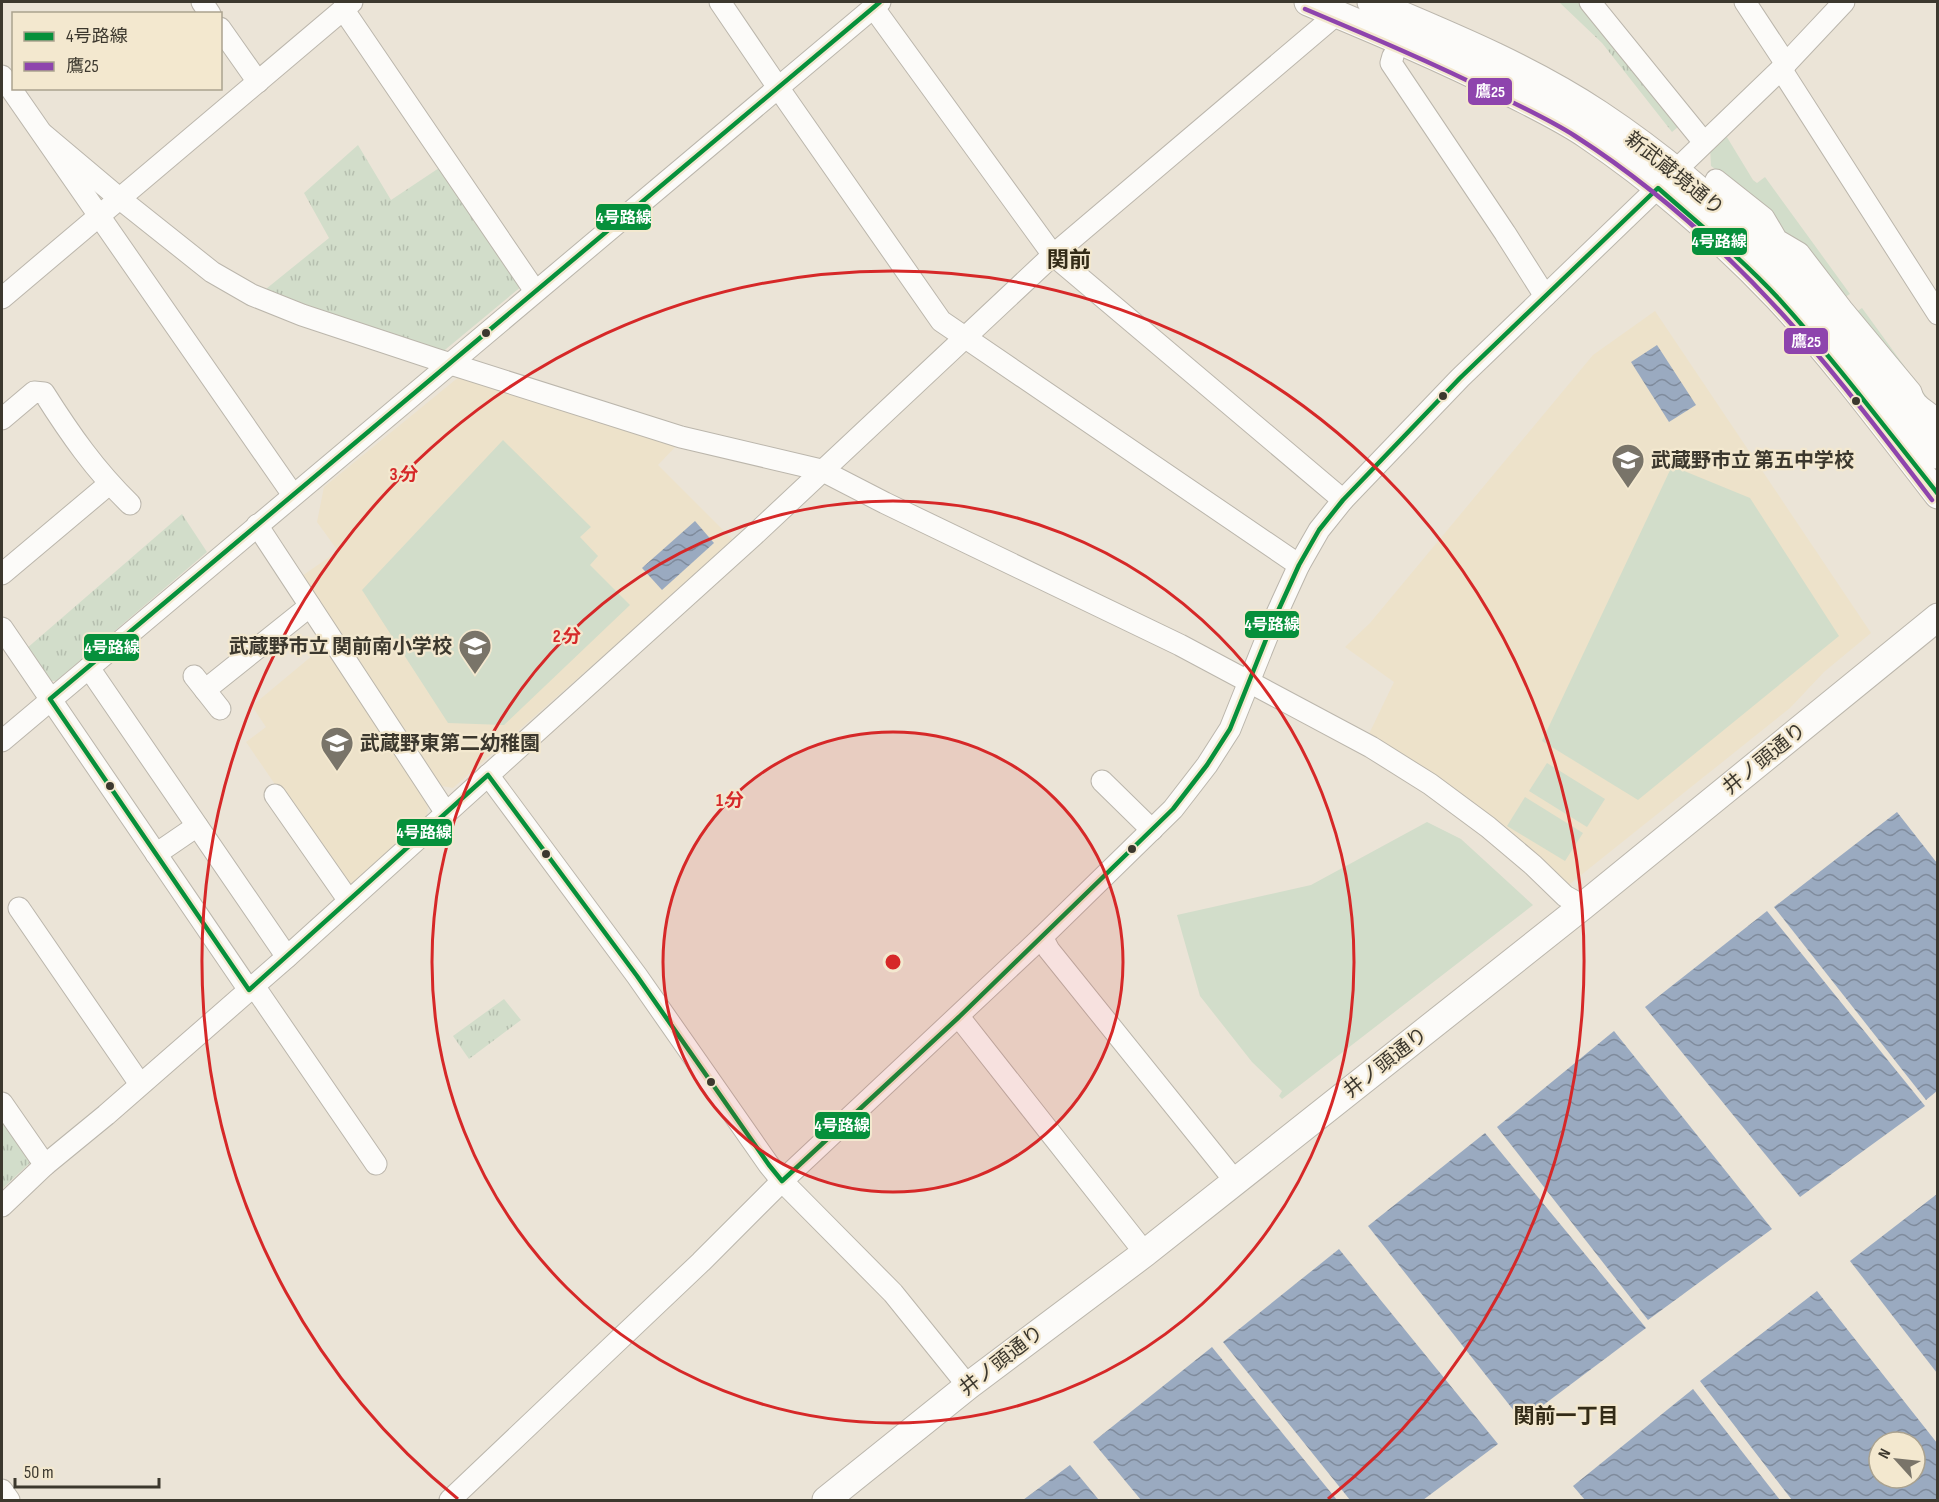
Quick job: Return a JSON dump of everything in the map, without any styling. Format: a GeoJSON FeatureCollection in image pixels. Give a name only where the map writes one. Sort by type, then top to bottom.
{"type":"FeatureCollection","features":[{"type":"Feature","properties":{"kind":"main road","name":"新武蔵境通り"},"geometry":{"type":"LineString","coordinates":[[1308,2],[1435,56],[1549,113],[1666,179],[1741,228],[1803,290],[1831,322],[1938,455]]}},
{"type":"Feature","properties":{"kind":"main road","name":"新武蔵境通り"},"geometry":{"type":"LineString","coordinates":[[1371,2],[1501,59],[1601,115],[1666,179],[1735,256],[1778,298],[1834,363],[1938,495]]}},
{"type":"Feature","properties":{"kind":"main road","name":"井ノ頭通り"},"geometry":{"type":"LineString","coordinates":[[826,1500],[968,1386],[1235,1181],[1583,906],[1938,616]]}},
{"type":"Feature","properties":{"kind":"street"},"geometry":{"type":"LineString","coordinates":[[720,2],[941,321],[1299,565]]}},
{"type":"Feature","properties":{"kind":"street"},"geometry":{"type":"LineString","coordinates":[[1590,2],[1698,135]]}},
{"type":"Feature","properties":{"kind":"street"},"geometry":{"type":"LineString","coordinates":[[1744,2],[1938,314]]}},
{"type":"Feature","properties":{"kind":"street"},"geometry":{"type":"LineString","coordinates":[[450,1500],[701,1262],[782,1181],[959,1017],[1173,809],[1207,765],[1230,729],[1273,622],[1299,565],[1319,530],[1343,500],[1460,378],[1783,67],[1844,2]]}},
{"type":"Feature","properties":{"kind":"street"},"geometry":{"type":"LineString","coordinates":[[2,741],[876,4],[1053,255],[1343,500]]}},
{"type":"Feature","properties":{"kind":"street"},"geometry":{"type":"LineString","coordinates":[[2,298],[348,5],[536,291]]}},
{"type":"Feature","properties":{"kind":"street"},"geometry":{"type":"LineString","coordinates":[[2,1206],[45,1165],[106,1115],[287,957],[488,776],[753,536],[1053,255],[1337,14]]}},
{"type":"Feature","properties":{"kind":"street"},"geometry":{"type":"LineString","coordinates":[[222,31],[258,82]]}},
{"type":"Feature","properties":{"kind":"street"},"geometry":{"type":"LineString","coordinates":[[1393,56],[1391,63],[1545,296]]}},
{"type":"Feature","properties":{"kind":"street"},"geometry":{"type":"LineString","coordinates":[[2,76],[293,495]]}},
{"type":"Feature","properties":{"kind":"street"},"geometry":{"type":"LineString","coordinates":[[42,134],[212,272],[252,295],[302,315],[449,364],[681,437],[821,470],[1180,645],[1371,747],[1430,784],[1488,827],[1565,896],[1583,906]]}},
{"type":"Feature","properties":{"kind":"street"},"geometry":{"type":"LineString","coordinates":[[1716,180],[1764,218],[1777,240],[1799,253],[1911,392],[1919,407],[1938,422]]}},
{"type":"Feature","properties":{"kind":"street"},"geometry":{"type":"LineString","coordinates":[[2,419],[34,392],[44,393],[78,447],[109,484],[130,504]]}},
{"type":"Feature","properties":{"kind":"street"},"geometry":{"type":"LineString","coordinates":[[2,574],[109,484]]}},
{"type":"Feature","properties":{"kind":"street"},"geometry":{"type":"LineString","coordinates":[[257,525],[446,813]]}},
{"type":"Feature","properties":{"kind":"street"},"geometry":{"type":"LineString","coordinates":[[220,709],[200,683],[310,606]]}},
{"type":"Feature","properties":{"kind":"street"},"geometry":{"type":"LineString","coordinates":[[2,628],[156,854],[376,1164]]}},
{"type":"Feature","properties":{"kind":"street"},"geometry":{"type":"LineString","coordinates":[[89,668],[287,957]]}},
{"type":"Feature","properties":{"kind":"street"},"geometry":{"type":"LineString","coordinates":[[488,776],[637,976],[769,1165],[893,1293],[968,1386]]}},
{"type":"Feature","properties":{"kind":"street"},"geometry":{"type":"LineString","coordinates":[[1102,781],[1152,830]]}},
{"type":"Feature","properties":{"kind":"street"},"geometry":{"type":"LineString","coordinates":[[275,795],[349,900]]}},
{"type":"Feature","properties":{"kind":"street"},"geometry":{"type":"LineString","coordinates":[[156,854],[197,826]]}},
{"type":"Feature","properties":{"kind":"street"},"geometry":{"type":"LineString","coordinates":[[19,908],[140,1084]]}},
{"type":"Feature","properties":{"kind":"street"},"geometry":{"type":"LineString","coordinates":[[1042,937],[1049,950],[1235,1181]]}},
{"type":"Feature","properties":{"kind":"street"},"geometry":{"type":"LineString","coordinates":[[959,1017],[1144,1252]]}},
{"type":"Feature","properties":{"kind":"street"},"geometry":{"type":"LineString","coordinates":[[2,1103],[45,1165]]}},
{"type":"Feature","properties":{"kind":"street"},"geometry":{"type":"LineString","coordinates":[[2,1490],[9,1500]]}},
{"type":"Feature","properties":{"kind":"shaded area","name":"武蔵野市立 第五中学校"},"geometry":{"type":"Polygon","coordinates":[[[1655,311],[1871,633],[1824,672],[1790,708],[1566,887],[1368,736],[1394,682],[1345,647],[1370,623],[1593,355],[1655,311]]]}},
{"type":"Feature","properties":{"kind":"shaded area","name":"武蔵野市立 関前南小学校"},"geometry":{"type":"Polygon","coordinates":[[[460,376],[680,442],[658,465],[734,541],[453,788],[442,786],[302,576],[338,551],[317,522],[324,487],[460,376]]]}},
{"type":"Feature","properties":{"kind":"shaded area","name":"武蔵野東第二幼稚園"},"geometry":{"type":"Polygon","coordinates":[[[325,645],[428,801],[427,819],[356,884],[342,882],[246,742],[266,727],[252,706],[325,645]]]}},
{"type":"Feature","properties":{"kind":"green space"},"geometry":{"type":"Polygon","coordinates":[[[1559,2],[1597,2],[1691,116],[1672,132],[1602,43],[1559,2]]]}},
{"type":"Feature","properties":{"kind":"green space"},"geometry":{"type":"Polygon","coordinates":[[[1725,134],[1753,180],[1757,183],[1765,177],[1850,294],[1840,300],[1722,174],[1711,166],[1710,148],[1725,134]]]}},
{"type":"Feature","properties":{"kind":"green space"},"geometry":{"type":"Polygon","coordinates":[[[358,145],[391,200],[442,166],[522,286],[440,354],[261,293],[329,238],[304,193],[358,145]]]}},
{"type":"Feature","properties":{"kind":"green space"},"geometry":{"type":"Polygon","coordinates":[[[1862,308],[1937,411],[1852,315],[1862,308]]]}},
{"type":"Feature","properties":{"kind":"green space"},"geometry":{"type":"Polygon","coordinates":[[[503,440],[591,527],[580,537],[598,556],[590,565],[630,605],[504,725],[448,723],[362,590],[503,440]]]}},
{"type":"Feature","properties":{"kind":"green space"},"geometry":{"type":"Polygon","coordinates":[[[1672,466],[1750,498],[1839,636],[1638,800],[1542,741],[1672,466]]]}},
{"type":"Feature","properties":{"kind":"green space"},"geometry":{"type":"Polygon","coordinates":[[[182,514],[207,552],[56,681],[47,681],[26,649],[182,514]]]}},
{"type":"Feature","properties":{"kind":"green space"},"geometry":{"type":"Polygon","coordinates":[[[1547,763],[1605,799],[1587,827],[1529,791],[1547,763]]]}},
{"type":"Feature","properties":{"kind":"green space"},"geometry":{"type":"Polygon","coordinates":[[[1525,797],[1583,833],[1565,861],[1507,826],[1525,797]]]}},
{"type":"Feature","properties":{"kind":"green space"},"geometry":{"type":"Polygon","coordinates":[[[1427,822],[1461,839],[1533,905],[1282,1099],[1279,1096],[1282,1091],[1252,1062],[1200,996],[1177,915],[1311,885],[1427,822]]]}},
{"type":"Feature","properties":{"kind":"green space"},"geometry":{"type":"Polygon","coordinates":[[[504,999],[521,1020],[469,1059],[453,1036],[504,999]]]}},
{"type":"Feature","properties":{"kind":"green space"},"geometry":{"type":"Polygon","coordinates":[[[2,1118],[32,1161],[2,1189],[2,1118]]]}},
{"type":"Feature","properties":{"kind":"water"},"geometry":{"type":"Polygon","coordinates":[[[1657,345],[1696,405],[1669,422],[1631,362],[1657,345]]]}},
{"type":"Feature","properties":{"kind":"water"},"geometry":{"type":"Polygon","coordinates":[[[695,521],[714,543],[662,590],[642,568],[695,521]]]}},
{"type":"Feature","properties":{"kind":"water"},"geometry":{"type":"Polygon","coordinates":[[[1897,812],[1937,863],[1937,1091],[1926,1100],[1774,907],[1897,812]]]}},
{"type":"Feature","properties":{"kind":"water"},"geometry":{"type":"Polygon","coordinates":[[[1767,911],[1925,1106],[1800,1197],[1645,1007],[1767,911]]]}},
{"type":"Feature","properties":{"kind":"water"},"geometry":{"type":"Polygon","coordinates":[[[1614,1031],[1772,1229],[1648,1320],[1497,1127],[1614,1031]]]}},
{"type":"Feature","properties":{"kind":"water"},"geometry":{"type":"Polygon","coordinates":[[[1485,1133],[1646,1328],[1522,1421],[1368,1226],[1485,1133]]]}},
{"type":"Feature","properties":{"kind":"water"},"geometry":{"type":"Polygon","coordinates":[[[1937,1194],[1937,1373],[1850,1261],[1937,1194]]]}},
{"type":"Feature","properties":{"kind":"water"},"geometry":{"type":"Polygon","coordinates":[[[1339,1249],[1498,1444],[1423,1500],[1350,1500],[1223,1342],[1339,1249]]]}},
{"type":"Feature","properties":{"kind":"water"},"geometry":{"type":"Polygon","coordinates":[[[1817,1291],[1927,1430],[1867,1430],[1867,1490],[1927,1490],[1927,1430],[1937,1443],[1937,1500],[1792,1500],[1700,1381],[1817,1291]]]}},
{"type":"Feature","properties":{"kind":"water"},"geometry":{"type":"Polygon","coordinates":[[[1212,1347],[1337,1500],[1141,1500],[1093,1442],[1212,1347]]]}},
{"type":"Feature","properties":{"kind":"water"},"geometry":{"type":"Polygon","coordinates":[[[1693,1389],[1780,1500],[1585,1500],[1573,1486],[1693,1389]]]}},
{"type":"Feature","properties":{"kind":"water"},"geometry":{"type":"Polygon","coordinates":[[[1070,1465],[1099,1500],[1023,1500],[1070,1465]]]}},
{"type":"Feature","properties":{"kind":"transit line","name":"4号路線"},"geometry":{"type":"LineString","coordinates":[[880,2],[50,699],[249,990],[488,775],[637,976],[782,1181],[959,1017],[1173,809],[1207,765],[1230,729],[1273,622],[1299,565],[1319,530],[1343,500],[1460,378],[1658,188],[1735,256],[1779,299],[1938,494]]}},
{"type":"Feature","properties":{"kind":"transit line","name":"鷹25"},"geometry":{"type":"LineString","coordinates":[[1305,9],[1425,61],[1536,114],[1605,156],[1663,200],[1718,248],[1793,326],[1847,390],[1932,500]]}},
{"type":"Feature","properties":{"kind":"place","name":"武蔵野市立 第五中学校"},"geometry":{"type":"Point","coordinates":[1628,489]}},
{"type":"Feature","properties":{"kind":"place","name":"武蔵野市立 関前南小学校"},"geometry":{"type":"Point","coordinates":[475,675]}},
{"type":"Feature","properties":{"kind":"place","name":"武蔵野東第二幼稚園"},"geometry":{"type":"Point","coordinates":[337,772]}},
{"type":"Feature","properties":{"kind":"district","name":"関前"},"geometry":{"type":"Point","coordinates":[1069,259]}},
{"type":"Feature","properties":{"kind":"district","name":"関前一丁目"},"geometry":{"type":"Point","coordinates":[1566,1416]}}]}
